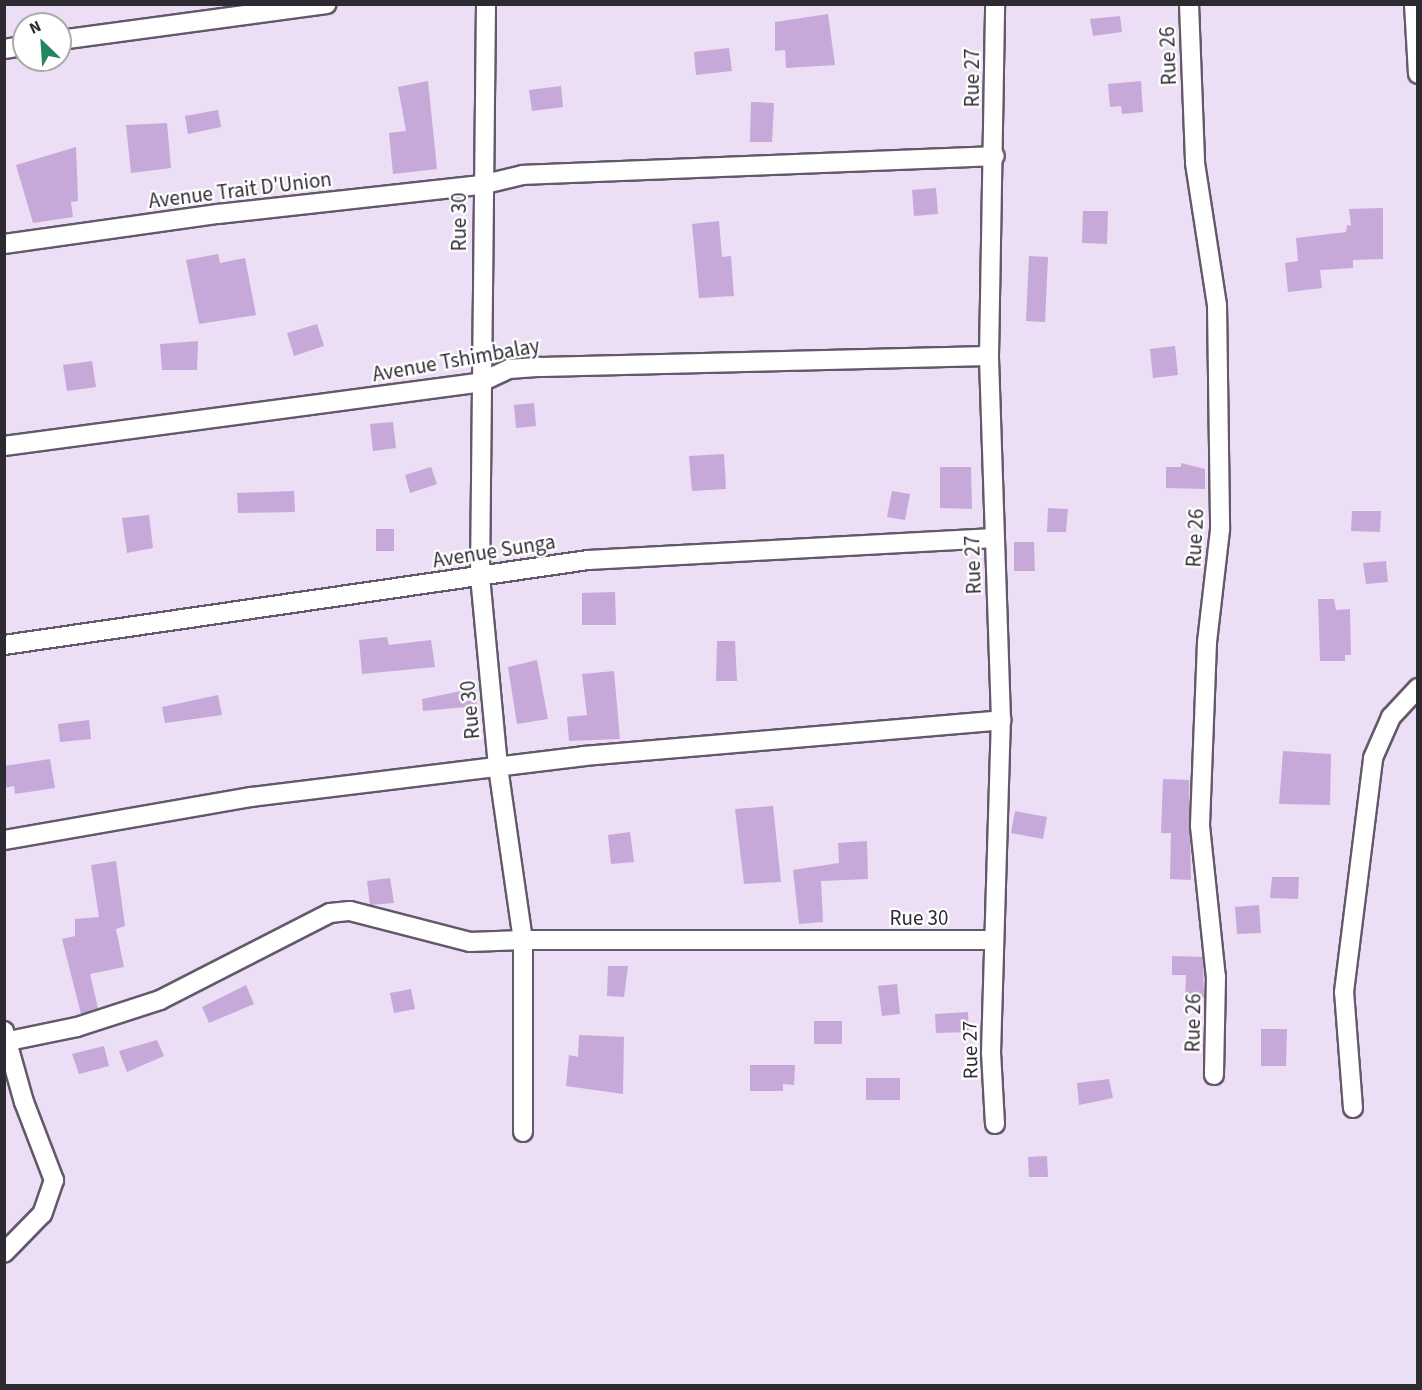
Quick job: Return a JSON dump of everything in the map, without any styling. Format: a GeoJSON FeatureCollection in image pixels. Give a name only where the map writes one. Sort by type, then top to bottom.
{"type":"FeatureCollection","features":[{"type":"Feature","properties":{"kind":"street"},"geometry":{"type":"LineString","coordinates":[[72,38],[327,4]]}},
{"type":"Feature","properties":{"kind":"street","name":"Rue 30"},"geometry":{"type":"LineString","coordinates":[[486,4],[481,185],[480,576],[498,767],[523,940],[993,940]]}},
{"type":"Feature","properties":{"kind":"street","name":"Rue 27"},"geometry":{"type":"LineString","coordinates":[[994,1124],[993,940],[1001,720],[989,356],[995,4]]}},
{"type":"Feature","properties":{"kind":"street","name":"Rue 26"},"geometry":{"type":"LineString","coordinates":[[1189,4],[1195,163],[1217,305],[1220,530],[1206,642],[1200,826],[1216,977],[1214,1075]]}},
{"type":"Feature","properties":{"kind":"street"},"geometry":{"type":"LineString","coordinates":[[1414,4],[1418,74]]}},
{"type":"Feature","properties":{"kind":"street","name":"Avenue Trait D'Union"},"geometry":{"type":"LineString","coordinates":[[4,244],[481,185],[523,175],[994,156]]}},
{"type":"Feature","properties":{"kind":"street","name":"Avenue Tshimbalay"},"geometry":{"type":"LineString","coordinates":[[4,446],[481,382],[509,369],[989,356]]}},
{"type":"Feature","properties":{"kind":"street","name":"Avenue Sunga"},"geometry":{"type":"LineString","coordinates":[[4,645],[588,560],[994,538]]}},
{"type":"Feature","properties":{"kind":"street"},"geometry":{"type":"LineString","coordinates":[[1353,1108],[1344,992],[1371,769],[1391,717],[1418,688]]}},
{"type":"Feature","properties":{"kind":"street"},"geometry":{"type":"LineString","coordinates":[[4,840],[251,797],[498,767],[1001,720]]}},
{"type":"Feature","properties":{"kind":"street"},"geometry":{"type":"LineString","coordinates":[[4,1253],[42,1214],[54,1180],[5,1038],[77,1027],[160,1000],[330,913],[350,911],[470,942],[523,940],[523,1132]]}},
{"type":"Feature","properties":{"kind":"building"},"geometry":{"type":"Polygon","coordinates":[[[828,14],[835,65],[786,68],[785,50],[775,51],[775,22],[828,14]]]}},
{"type":"Feature","properties":{"kind":"building"},"geometry":{"type":"Polygon","coordinates":[[[1120,16],[1122,32],[1093,36],[1090,19],[1120,16]]]}},
{"type":"Feature","properties":{"kind":"building"},"geometry":{"type":"Polygon","coordinates":[[[729,48],[732,71],[696,75],[694,52],[729,48]]]}},
{"type":"Feature","properties":{"kind":"building"},"geometry":{"type":"Polygon","coordinates":[[[428,81],[437,169],[393,174],[389,133],[406,131],[398,87],[428,81]]]}},
{"type":"Feature","properties":{"kind":"building"},"geometry":{"type":"Polygon","coordinates":[[[1141,81],[1143,112],[1122,114],[1121,106],[1110,107],[1108,84],[1141,81]]]}},
{"type":"Feature","properties":{"kind":"building"},"geometry":{"type":"Polygon","coordinates":[[[561,86],[563,107],[532,111],[529,90],[561,86]]]}},
{"type":"Feature","properties":{"kind":"building"},"geometry":{"type":"Polygon","coordinates":[[[751,102],[774,103],[772,142],[750,142],[751,102]]]}},
{"type":"Feature","properties":{"kind":"building"},"geometry":{"type":"Polygon","coordinates":[[[218,110],[221,127],[188,134],[185,116],[218,110]]]}},
{"type":"Feature","properties":{"kind":"building"},"geometry":{"type":"Polygon","coordinates":[[[167,123],[171,168],[131,173],[126,125],[167,123]]]}},
{"type":"Feature","properties":{"kind":"building"},"geometry":{"type":"Polygon","coordinates":[[[76,147],[78,201],[71,202],[73,217],[33,223],[16,165],[76,147]]]}},
{"type":"Feature","properties":{"kind":"building"},"geometry":{"type":"Polygon","coordinates":[[[936,188],[938,214],[914,216],[912,190],[936,188]]]}},
{"type":"Feature","properties":{"kind":"building"},"geometry":{"type":"Polygon","coordinates":[[[1383,208],[1383,259],[1353,260],[1353,268],[1320,270],[1322,288],[1288,292],[1285,263],[1298,261],[1296,238],[1346,232],[1347,225],[1351,226],[1349,209],[1383,208]]]}},
{"type":"Feature","properties":{"kind":"building"},"geometry":{"type":"Polygon","coordinates":[[[1083,211],[1108,211],[1107,244],[1082,243],[1083,211]]]}},
{"type":"Feature","properties":{"kind":"building"},"geometry":{"type":"Polygon","coordinates":[[[719,221],[722,257],[731,256],[734,296],[699,298],[692,224],[719,221]]]}},
{"type":"Feature","properties":{"kind":"building"},"geometry":{"type":"Polygon","coordinates":[[[218,254],[220,263],[245,258],[256,315],[199,324],[186,260],[218,254]]]}},
{"type":"Feature","properties":{"kind":"building"},"geometry":{"type":"Polygon","coordinates":[[[1029,256],[1048,257],[1045,322],[1026,321],[1029,256]]]}},
{"type":"Feature","properties":{"kind":"building"},"geometry":{"type":"Polygon","coordinates":[[[317,324],[324,346],[294,356],[287,333],[317,324]]]}},
{"type":"Feature","properties":{"kind":"building"},"geometry":{"type":"Polygon","coordinates":[[[198,341],[197,370],[162,370],[160,344],[198,341]]]}},
{"type":"Feature","properties":{"kind":"building"},"geometry":{"type":"Polygon","coordinates":[[[1175,346],[1178,375],[1153,378],[1150,349],[1175,346]]]}},
{"type":"Feature","properties":{"kind":"building"},"geometry":{"type":"Polygon","coordinates":[[[92,361],[96,387],[67,391],[63,365],[92,361]]]}},
{"type":"Feature","properties":{"kind":"building"},"geometry":{"type":"Polygon","coordinates":[[[534,403],[536,426],[516,428],[514,405],[534,403]]]}},
{"type":"Feature","properties":{"kind":"building"},"geometry":{"type":"Polygon","coordinates":[[[393,422],[396,448],[373,451],[370,424],[393,422]]]}},
{"type":"Feature","properties":{"kind":"building"},"geometry":{"type":"Polygon","coordinates":[[[724,454],[726,489],[692,491],[689,456],[724,454]]]}},
{"type":"Feature","properties":{"kind":"building"},"geometry":{"type":"Polygon","coordinates":[[[1181,463],[1205,469],[1205,489],[1166,488],[1166,467],[1181,467],[1181,463]]]}},
{"type":"Feature","properties":{"kind":"building"},"geometry":{"type":"Polygon","coordinates":[[[431,467],[437,484],[410,493],[405,475],[431,467]]]}},
{"type":"Feature","properties":{"kind":"building"},"geometry":{"type":"Polygon","coordinates":[[[940,467],[971,467],[972,509],[940,508],[940,467]]]}},
{"type":"Feature","properties":{"kind":"building"},"geometry":{"type":"Polygon","coordinates":[[[294,491],[295,512],[238,513],[237,493],[294,491]]]}},
{"type":"Feature","properties":{"kind":"building"},"geometry":{"type":"Polygon","coordinates":[[[892,491],[910,494],[905,520],[887,517],[892,491]]]}},
{"type":"Feature","properties":{"kind":"building"},"geometry":{"type":"Polygon","coordinates":[[[1048,508],[1068,509],[1066,532],[1047,532],[1048,508]]]}},
{"type":"Feature","properties":{"kind":"building"},"geometry":{"type":"Polygon","coordinates":[[[1352,511],[1381,511],[1380,532],[1351,531],[1352,511]]]}},
{"type":"Feature","properties":{"kind":"building"},"geometry":{"type":"Polygon","coordinates":[[[149,515],[153,548],[127,553],[122,518],[149,515]]]}},
{"type":"Feature","properties":{"kind":"building"},"geometry":{"type":"Polygon","coordinates":[[[376,529],[394,529],[394,551],[376,551],[376,529]]]}},
{"type":"Feature","properties":{"kind":"building"},"geometry":{"type":"Polygon","coordinates":[[[1014,542],[1034,542],[1035,571],[1014,571],[1014,542]]]}},
{"type":"Feature","properties":{"kind":"building"},"geometry":{"type":"Polygon","coordinates":[[[1386,561],[1388,582],[1366,584],[1363,563],[1386,561]]]}},
{"type":"Feature","properties":{"kind":"building"},"geometry":{"type":"Polygon","coordinates":[[[615,592],[616,625],[582,625],[582,593],[615,592]]]}},
{"type":"Feature","properties":{"kind":"building"},"geometry":{"type":"Polygon","coordinates":[[[1318,599],[1334,599],[1336,610],[1350,609],[1351,655],[1345,655],[1345,661],[1320,661],[1318,599]]]}},
{"type":"Feature","properties":{"kind":"building"},"geometry":{"type":"Polygon","coordinates":[[[387,637],[389,645],[431,640],[435,667],[362,674],[359,640],[387,637]]]}},
{"type":"Feature","properties":{"kind":"building"},"geometry":{"type":"Polygon","coordinates":[[[717,641],[735,641],[737,681],[716,681],[717,641]]]}},
{"type":"Feature","properties":{"kind":"building"},"geometry":{"type":"Polygon","coordinates":[[[537,660],[548,719],[517,724],[508,667],[537,660]]]}},
{"type":"Feature","properties":{"kind":"building"},"geometry":{"type":"Polygon","coordinates":[[[614,671],[620,739],[569,741],[567,717],[587,715],[582,674],[614,671]]]}},
{"type":"Feature","properties":{"kind":"building"},"geometry":{"type":"Polygon","coordinates":[[[476,688],[477,706],[423,711],[422,699],[476,688]]]}},
{"type":"Feature","properties":{"kind":"building"},"geometry":{"type":"Polygon","coordinates":[[[218,695],[222,715],[165,723],[162,707],[218,695]]]}},
{"type":"Feature","properties":{"kind":"building"},"geometry":{"type":"Polygon","coordinates":[[[89,720],[91,739],[60,742],[58,724],[89,720]]]}},
{"type":"Feature","properties":{"kind":"building"},"geometry":{"type":"Polygon","coordinates":[[[1283,751],[1331,754],[1330,805],[1279,804],[1283,751]]]}},
{"type":"Feature","properties":{"kind":"building"},"geometry":{"type":"Polygon","coordinates":[[[50,759],[55,788],[15,794],[14,786],[4,788],[4,766],[50,759]]]}},
{"type":"Feature","properties":{"kind":"building"},"geometry":{"type":"Polygon","coordinates":[[[1163,779],[1189,780],[1191,880],[1170,879],[1171,833],[1161,833],[1163,779]]]}},
{"type":"Feature","properties":{"kind":"building"},"geometry":{"type":"Polygon","coordinates":[[[773,806],[781,882],[744,884],[735,809],[773,806]]]}},
{"type":"Feature","properties":{"kind":"building"},"geometry":{"type":"Polygon","coordinates":[[[1015,811],[1047,817],[1043,839],[1011,833],[1015,811]]]}},
{"type":"Feature","properties":{"kind":"building"},"geometry":{"type":"Polygon","coordinates":[[[630,832],[634,862],[611,864],[608,835],[630,832]]]}},
{"type":"Feature","properties":{"kind":"building"},"geometry":{"type":"Polygon","coordinates":[[[867,841],[868,879],[821,881],[823,922],[799,924],[793,870],[839,863],[838,843],[867,841]]]}},
{"type":"Feature","properties":{"kind":"building"},"geometry":{"type":"Polygon","coordinates":[[[116,861],[125,926],[116,929],[124,967],[90,974],[98,1008],[81,1014],[62,939],[75,936],[75,919],[99,917],[91,865],[116,861]]]}},
{"type":"Feature","properties":{"kind":"building"},"geometry":{"type":"Polygon","coordinates":[[[1272,877],[1299,877],[1298,899],[1270,898],[1272,877]]]}},
{"type":"Feature","properties":{"kind":"building"},"geometry":{"type":"Polygon","coordinates":[[[390,878],[394,903],[370,905],[367,881],[390,878]]]}},
{"type":"Feature","properties":{"kind":"building"},"geometry":{"type":"Polygon","coordinates":[[[1259,905],[1261,933],[1237,934],[1235,907],[1259,905]]]}},
{"type":"Feature","properties":{"kind":"building"},"geometry":{"type":"Polygon","coordinates":[[[1172,956],[1203,957],[1204,998],[1185,998],[1186,975],[1172,975],[1172,956]]]}},
{"type":"Feature","properties":{"kind":"building"},"geometry":{"type":"Polygon","coordinates":[[[608,966],[628,966],[624,997],[607,996],[608,966]]]}},
{"type":"Feature","properties":{"kind":"building"},"geometry":{"type":"Polygon","coordinates":[[[897,984],[900,1014],[882,1016],[878,986],[897,984]]]}},
{"type":"Feature","properties":{"kind":"building"},"geometry":{"type":"Polygon","coordinates":[[[246,985],[254,1004],[209,1023],[202,1007],[246,985]]]}},
{"type":"Feature","properties":{"kind":"building"},"geometry":{"type":"Polygon","coordinates":[[[411,989],[415,1009],[394,1013],[390,993],[411,989]]]}},
{"type":"Feature","properties":{"kind":"building"},"geometry":{"type":"Polygon","coordinates":[[[968,1012],[969,1032],[936,1033],[935,1014],[968,1012]]]}},
{"type":"Feature","properties":{"kind":"building"},"geometry":{"type":"Polygon","coordinates":[[[814,1021],[842,1021],[842,1044],[814,1044],[814,1021]]]}},
{"type":"Feature","properties":{"kind":"building"},"geometry":{"type":"Polygon","coordinates":[[[1261,1029],[1287,1029],[1286,1066],[1261,1066],[1261,1029]]]}},
{"type":"Feature","properties":{"kind":"building"},"geometry":{"type":"Polygon","coordinates":[[[579,1035],[624,1037],[623,1094],[566,1086],[569,1055],[578,1057],[579,1035]]]}},
{"type":"Feature","properties":{"kind":"building"},"geometry":{"type":"Polygon","coordinates":[[[157,1040],[164,1056],[127,1072],[119,1051],[157,1040]]]}},
{"type":"Feature","properties":{"kind":"building"},"geometry":{"type":"Polygon","coordinates":[[[104,1046],[109,1066],[79,1074],[72,1054],[104,1046]]]}},
{"type":"Feature","properties":{"kind":"building"},"geometry":{"type":"Polygon","coordinates":[[[750,1065],[795,1065],[794,1085],[783,1084],[783,1091],[750,1091],[750,1065]]]}},
{"type":"Feature","properties":{"kind":"building"},"geometry":{"type":"Polygon","coordinates":[[[866,1078],[900,1078],[900,1100],[866,1100],[866,1078]]]}},
{"type":"Feature","properties":{"kind":"building"},"geometry":{"type":"Polygon","coordinates":[[[1109,1079],[1113,1098],[1079,1105],[1077,1083],[1109,1079]]]}},
{"type":"Feature","properties":{"kind":"building"},"geometry":{"type":"Polygon","coordinates":[[[1047,1156],[1048,1177],[1029,1177],[1028,1157],[1047,1156]]]}}]}
